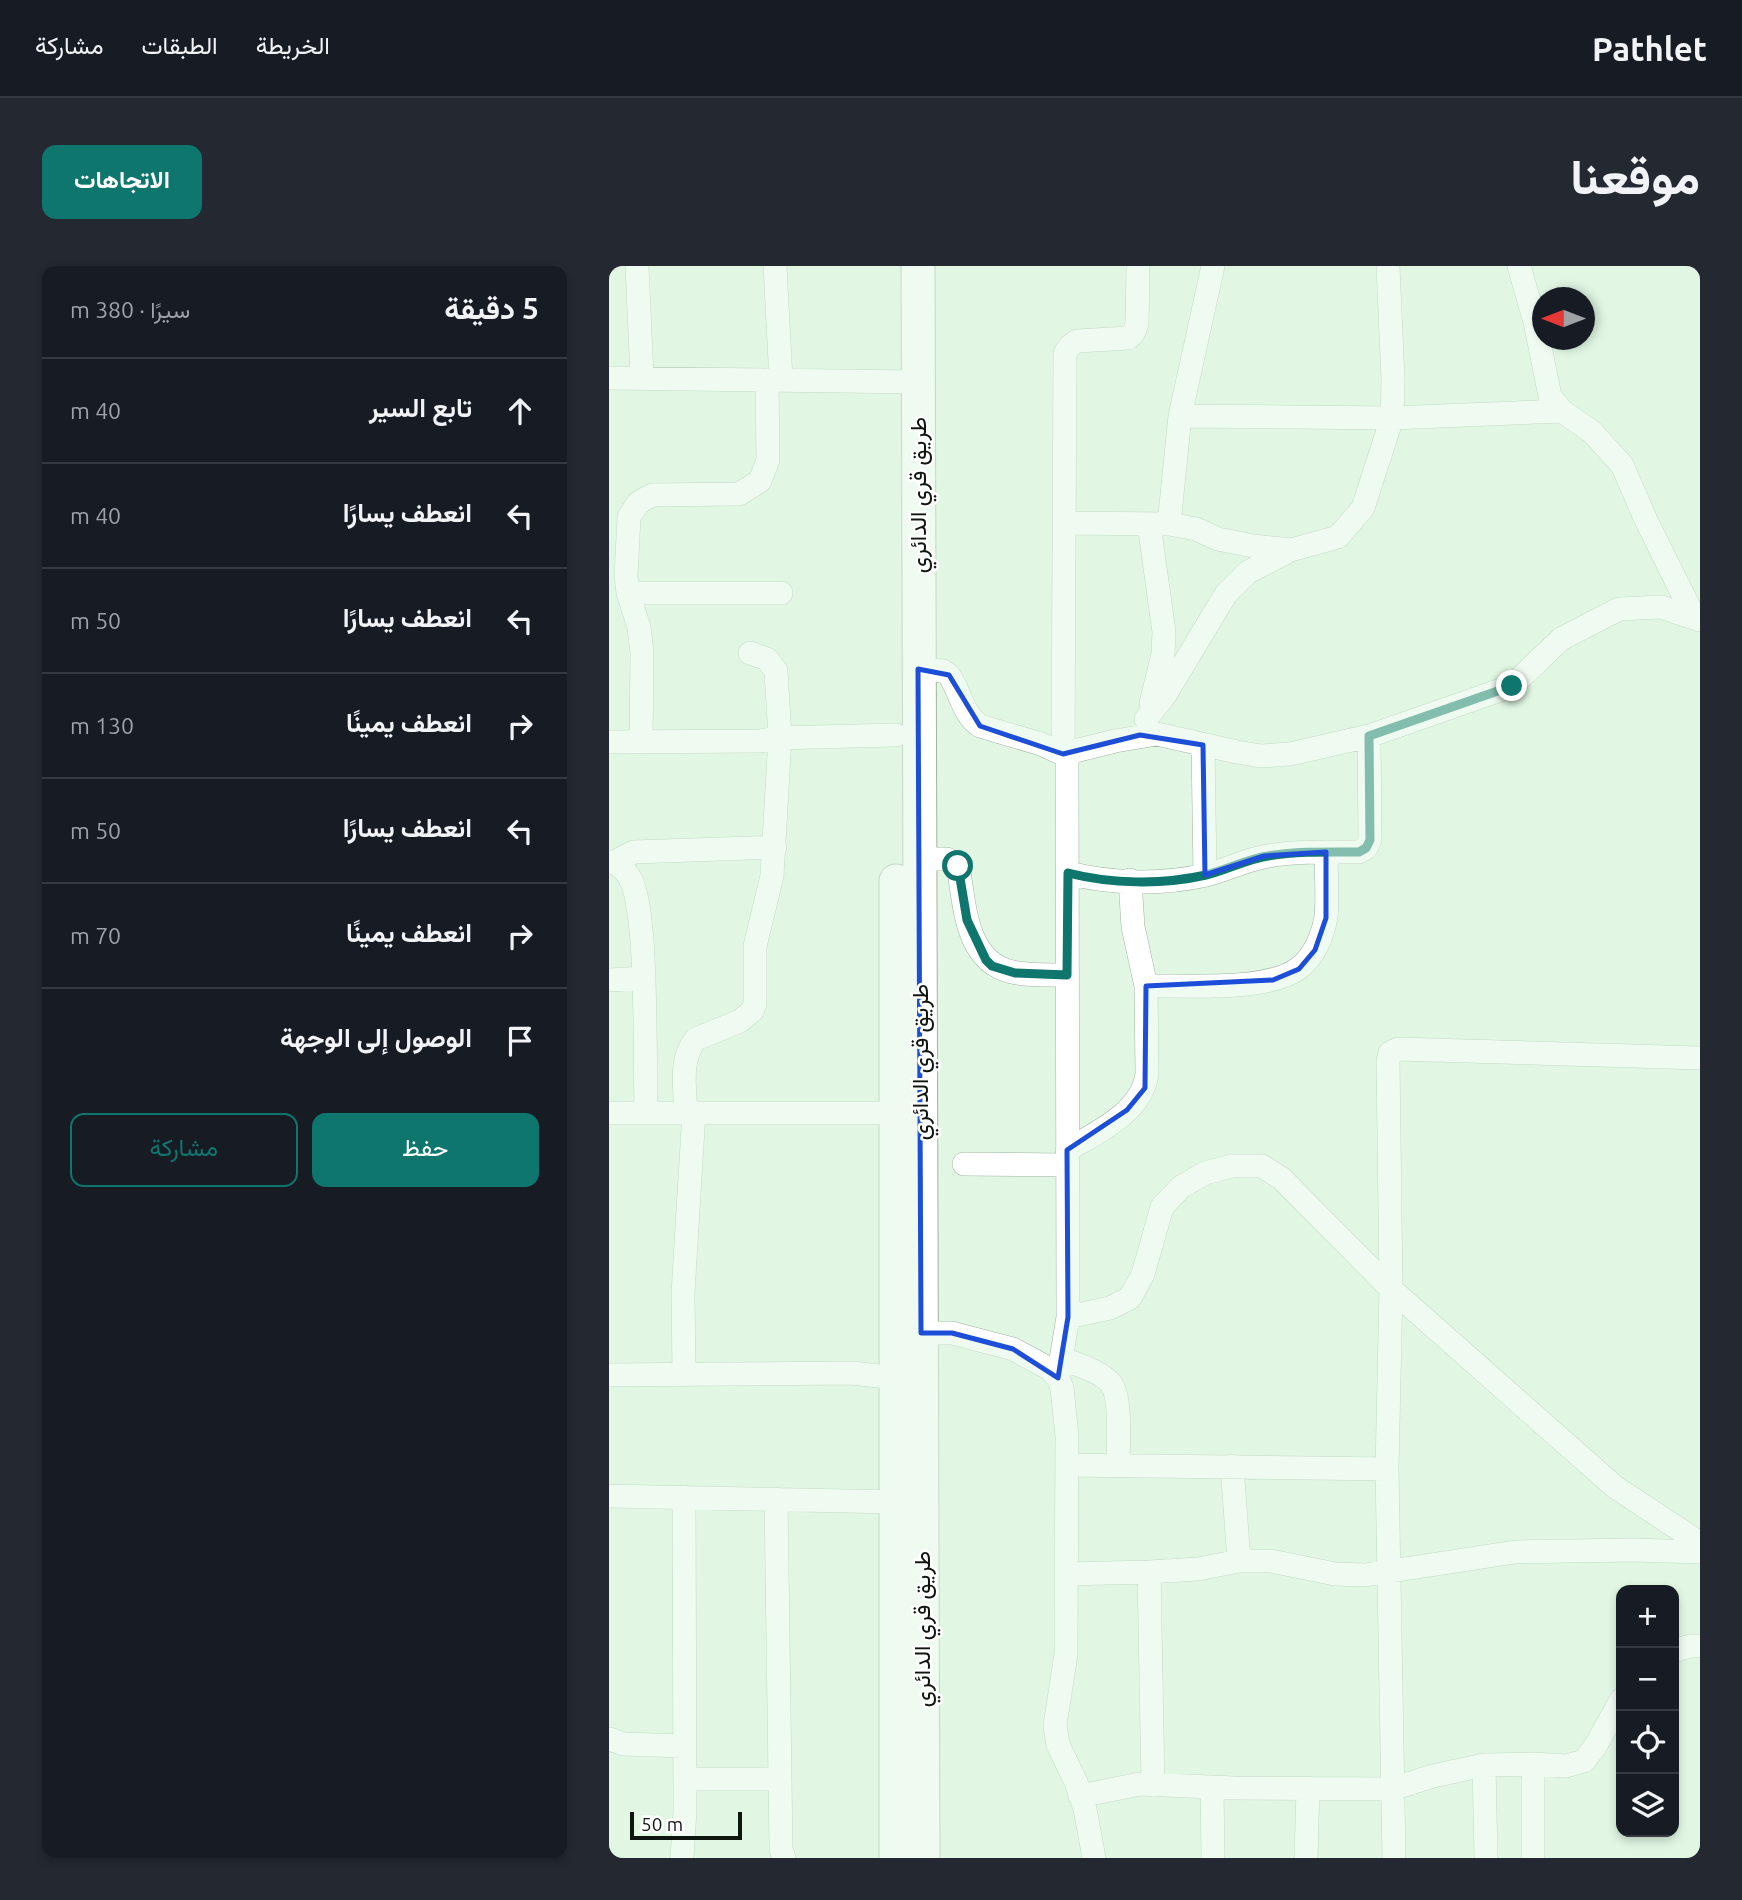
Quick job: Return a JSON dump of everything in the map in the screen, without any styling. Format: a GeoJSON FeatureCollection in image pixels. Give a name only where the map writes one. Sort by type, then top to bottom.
{"type":"FeatureCollection","features":[{"type":"Feature","properties":{"kind":"highway","name":"طريق قري الدائري"},"geometry":{"type":"LineString","coordinates":[[894,266],[906,382],[918,669],[921,1333],[910,1778],[896,1858]]}},
{"type":"Feature","properties":{"kind":"highway","name":"طريق قري الدائري"},"geometry":{"type":"LineString","coordinates":[[918,266],[906,382],[895,736],[895,1502],[910,1778],[923,1858]]}},
{"type":"Feature","properties":{"kind":"street"},"geometry":{"type":"LineString","coordinates":[[637,266],[642,379]]}},
{"type":"Feature","properties":{"kind":"street"},"geometry":{"type":"LineString","coordinates":[[641,741],[642,653],[639,627],[628,593],[626,576],[627,524],[632,509],[652,495],[739,494],[759,481],[768,460],[774,380],[775,266]]}},
{"type":"Feature","properties":{"kind":"street"},"geometry":{"type":"LineString","coordinates":[[1094,1858],[1076,1782],[1058,1745],[1055,1725],[1066,1654],[1067,1574],[1066,1403],[1061,1368],[1068,1317],[1068,873],[1064,523],[1066,353],[1077,341],[1128,338],[1134,332],[1137,324],[1138,266]]}},
{"type":"Feature","properties":{"kind":"street"},"geometry":{"type":"LineString","coordinates":[[1143,727],[1163,654],[1159,524],[1213,266]]}},
{"type":"Feature","properties":{"kind":"street"},"geometry":{"type":"LineString","coordinates":[[918,669],[943,671],[949,675],[966,711],[980,726],[1065,754],[1143,727],[1226,594],[1248,572],[1291,550],[1339,537],[1363,508],[1392,418],[1388,266]]}},
{"type":"Feature","properties":{"kind":"street"},"geometry":{"type":"LineString","coordinates":[[1523,268],[1550,396],[1562,411],[1592,432],[1622,465],[1646,520],[1697,618]]}},
{"type":"Feature","properties":{"kind":"street"},"geometry":{"type":"LineString","coordinates":[[609,378],[906,382]]}},
{"type":"Feature","properties":{"kind":"street"},"geometry":{"type":"LineString","coordinates":[[1180,416],[1392,418],[1562,411]]}},
{"type":"Feature","properties":{"kind":"street"},"geometry":{"type":"LineString","coordinates":[[1064,523],[1159,524],[1196,529],[1218,539],[1253,546],[1291,550]]}},
{"type":"Feature","properties":{"kind":"street"},"geometry":{"type":"LineString","coordinates":[[628,593],[781,593]]}},
{"type":"Feature","properties":{"kind":"street"},"geometry":{"type":"LineString","coordinates":[[1143,727],[1203,745],[1249,754],[1278,755],[1369,736],[1512,686],[1561,639],[1619,609],[1661,607],[1697,618]]}},
{"type":"Feature","properties":{"kind":"street"},"geometry":{"type":"LineString","coordinates":[[684,1373],[683,1293],[690,1112],[686,1058],[696,1039],[746,1017],[755,1004],[755,946],[760,919],[768,898],[775,847],[780,737],[776,671],[762,656],[750,653]]}},
{"type":"Feature","properties":{"kind":"street"},"geometry":{"type":"LineString","coordinates":[[609,742],[761,741],[780,737],[895,736]]}},
{"type":"Feature","properties":{"kind":"street"},"geometry":{"type":"LineString","coordinates":[[1068,873],[1096,880],[1174,880],[1205,875],[1264,856],[1295,852],[1359,852],[1366,848],[1370,840],[1369,736]]}},
{"type":"Feature","properties":{"kind":"street"},"geometry":{"type":"LineString","coordinates":[[1203,745],[1205,875]]}},
{"type":"Feature","properties":{"kind":"street"},"geometry":{"type":"LineString","coordinates":[[611,862],[634,852],[775,847]]}},
{"type":"Feature","properties":{"kind":"street"},"geometry":{"type":"LineString","coordinates":[[1146,986],[1244,985],[1273,980],[1299,969],[1315,950],[1326,918],[1326,852]]}},
{"type":"Feature","properties":{"kind":"street"},"geometry":{"type":"LineString","coordinates":[[919,859],[947,859],[958,866],[967,920],[977,945],[992,966],[1015,973],[1067,975]]}},
{"type":"Feature","properties":{"kind":"street"},"geometry":{"type":"LineString","coordinates":[[611,862],[625,870],[632,883],[639,914],[644,978],[646,1113]]}},
{"type":"Feature","properties":{"kind":"street"},"geometry":{"type":"LineString","coordinates":[[964,1164],[1067,1157],[1127,1110],[1145,1088],[1146,986],[1133,927],[1130,880]]}},
{"type":"Feature","properties":{"kind":"street"},"geometry":{"type":"LineString","coordinates":[[609,980],[644,978]]}},
{"type":"Feature","properties":{"kind":"street"},"geometry":{"type":"LineString","coordinates":[[1394,1858],[1387,1469],[1391,1289],[1390,1053],[1398,1049],[1700,1058]]}},
{"type":"Feature","properties":{"kind":"street"},"geometry":{"type":"LineString","coordinates":[[609,1113],[896,1113]]}},
{"type":"Feature","properties":{"kind":"street"},"geometry":{"type":"LineString","coordinates":[[1068,1317],[1110,1308],[1130,1298],[1143,1274],[1162,1207],[1181,1186],[1206,1174],[1233,1166],[1262,1166],[1281,1178],[1391,1289],[1615,1487],[1700,1543]]}},
{"type":"Feature","properties":{"kind":"street"},"geometry":{"type":"LineString","coordinates":[[921,1333],[952,1333],[1013,1349],[1050,1369],[1061,1368],[1102,1376],[1113,1386],[1117,1406],[1118,1466]]}},
{"type":"Feature","properties":{"kind":"street"},"geometry":{"type":"LineString","coordinates":[[609,1375],[852,1374],[895,1378]]}},
{"type":"Feature","properties":{"kind":"street"},"geometry":{"type":"LineString","coordinates":[[1067,1465],[1387,1469]]}},
{"type":"Feature","properties":{"kind":"street"},"geometry":{"type":"LineString","coordinates":[[1233,1466],[1239,1561]]}},
{"type":"Feature","properties":{"kind":"street"},"geometry":{"type":"LineString","coordinates":[[609,1496],[895,1502]]}},
{"type":"Feature","properties":{"kind":"street"},"geometry":{"type":"LineString","coordinates":[[682,1858],[685,1779],[684,1497]]}},
{"type":"Feature","properties":{"kind":"street"},"geometry":{"type":"LineString","coordinates":[[776,1499],[781,1849],[784,1858]]}},
{"type":"Feature","properties":{"kind":"street"},"geometry":{"type":"LineString","coordinates":[[1067,1574],[1198,1569],[1239,1561],[1271,1561],[1335,1574],[1389,1573],[1515,1552],[1700,1552]]}},
{"type":"Feature","properties":{"kind":"street"},"geometry":{"type":"LineString","coordinates":[[1149,1572],[1153,1785]]}},
{"type":"Feature","properties":{"kind":"street"},"geometry":{"type":"LineString","coordinates":[[1679,1649],[1700,1646]]}},
{"type":"Feature","properties":{"kind":"street"},"geometry":{"type":"LineString","coordinates":[[1080,1796],[1140,1784],[1212,1788],[1392,1789],[1433,1776],[1484,1765],[1566,1766],[1584,1761],[1616,1709]]}},
{"type":"Feature","properties":{"kind":"street"},"geometry":{"type":"LineString","coordinates":[[609,1739],[624,1744],[685,1746]]}},
{"type":"Feature","properties":{"kind":"street"},"geometry":{"type":"LineString","coordinates":[[1533,1764],[1533,1858]]}},
{"type":"Feature","properties":{"kind":"street"},"geometry":{"type":"LineString","coordinates":[[1484,1765],[1486,1858]]}},
{"type":"Feature","properties":{"kind":"street"},"geometry":{"type":"LineString","coordinates":[[685,1779],[780,1779]]}},
{"type":"Feature","properties":{"kind":"street"},"geometry":{"type":"LineString","coordinates":[[1212,1788],[1213,1858]]}},
{"type":"Feature","properties":{"kind":"street"},"geometry":{"type":"LineString","coordinates":[[1307,1858],[1308,1788]]}},
{"type":"Feature","properties":{"kind":"highlighted area"},"geometry":{"type":"Polygon","coordinates":[[[918,669],[949,675],[980,726],[1063,754],[1140,735],[1203,745],[1205,875],[1264,856],[1326,852],[1326,918],[1315,950],[1299,969],[1273,980],[1146,986],[1145,1088],[1127,1110],[1067,1150],[1068,1317],[1058,1378],[1013,1349],[952,1333],[921,1333],[918,669]]]}},
{"type":"Feature","properties":{"kind":"route"},"geometry":{"type":"LineString","coordinates":[[958,866],[967,920],[986,960],[992,966],[1015,973],[1067,975],[1068,873],[1096,880],[1174,880],[1205,875],[1264,856],[1295,852],[1359,852],[1366,848],[1370,840],[1369,736],[1512,686]]}}]}
